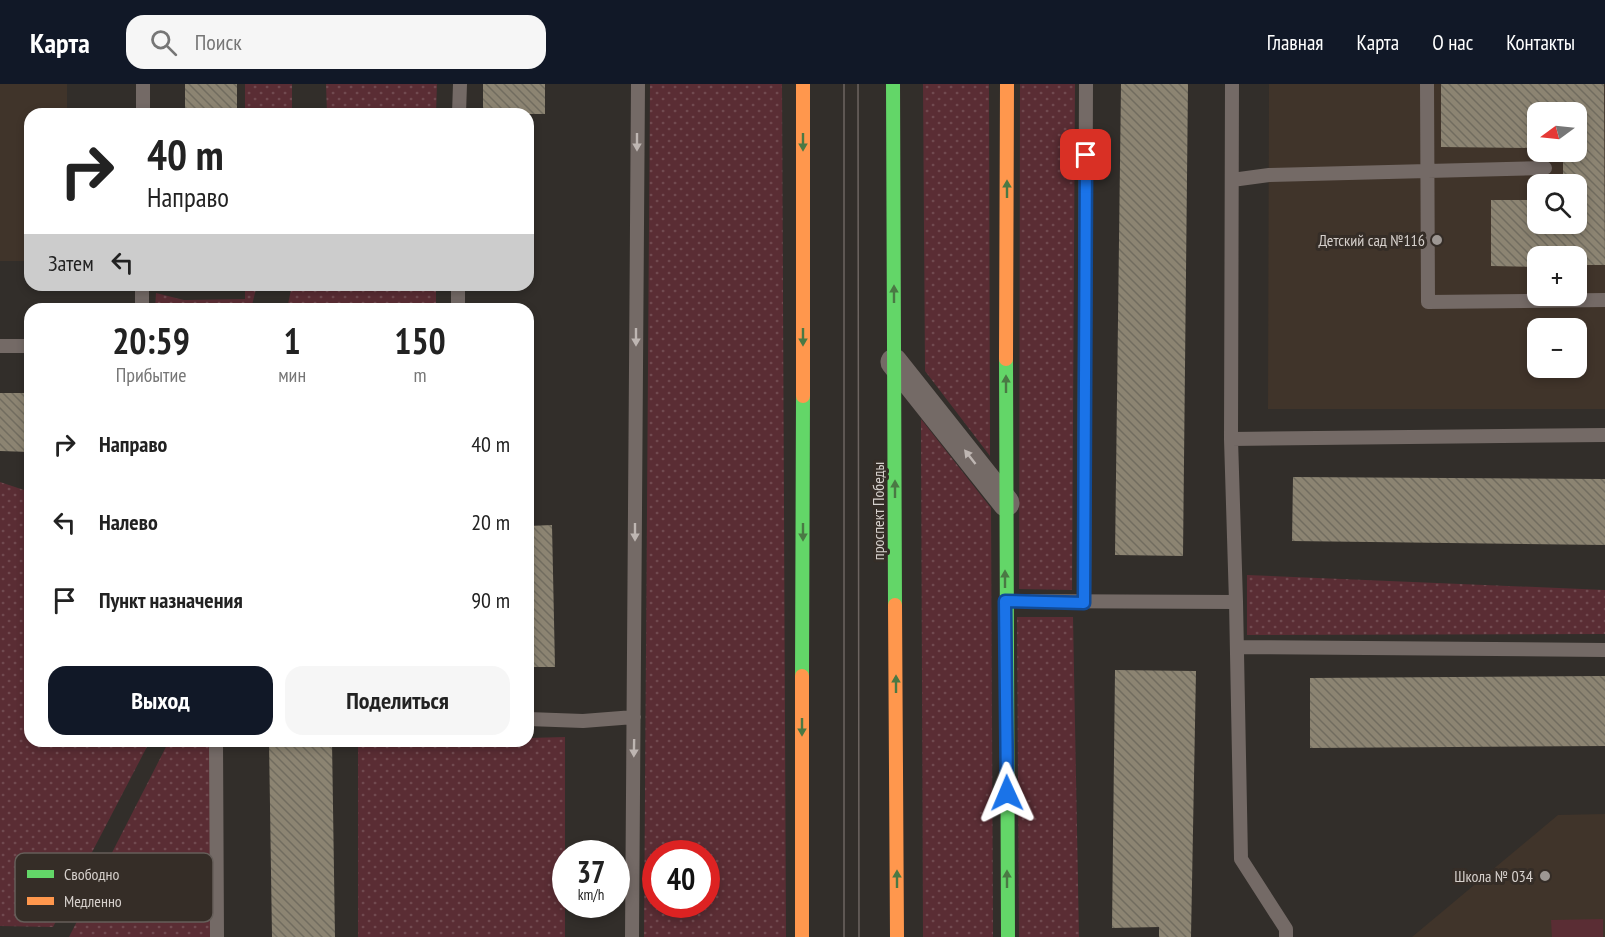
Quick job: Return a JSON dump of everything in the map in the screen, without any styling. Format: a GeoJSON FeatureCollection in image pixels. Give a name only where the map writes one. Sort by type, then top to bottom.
{"type":"FeatureCollection","features":[{"type":"Feature","properties":{"kind":"main road"},"geometry":{"type":"LineString","coordinates":[[802,937],[803,84]]}},
{"type":"Feature","properties":{"kind":"main road","name":"проспект Победы"},"geometry":{"type":"LineString","coordinates":[[893,84],[897,937]]}},
{"type":"Feature","properties":{"kind":"main road"},"geometry":{"type":"LineString","coordinates":[[1007,84],[1005,601],[1008,937]]}},
{"type":"Feature","properties":{"kind":"street"},"geometry":{"type":"LineString","coordinates":[[894,362],[1006,503]]}},
{"type":"Feature","properties":{"kind":"lane"},"geometry":{"type":"LineString","coordinates":[[143,84],[143,108]]}},
{"type":"Feature","properties":{"kind":"lane"},"geometry":{"type":"LineString","coordinates":[[459,108],[460,84]]}},
{"type":"Feature","properties":{"kind":"lane"},"geometry":{"type":"LineString","coordinates":[[632,937],[638,84]]}},
{"type":"Feature","properties":{"kind":"lane"},"geometry":{"type":"LineString","coordinates":[[1084,603],[1086,84]]}},
{"type":"Feature","properties":{"kind":"lane"},"geometry":{"type":"LineString","coordinates":[[1232,84],[1231,439],[1241,859],[1289,935]]}},
{"type":"Feature","properties":{"kind":"lane"},"geometry":{"type":"LineString","coordinates":[[1426,84],[1428,302],[1605,300]]}},
{"type":"Feature","properties":{"kind":"lane"},"geometry":{"type":"LineString","coordinates":[[1232,180],[1269,175],[1545,168]]}},
{"type":"Feature","properties":{"kind":"lane"},"geometry":{"type":"LineString","coordinates":[[0,346],[24,346]]}},
{"type":"Feature","properties":{"kind":"lane"},"geometry":{"type":"LineString","coordinates":[[1231,439],[1605,435]]}},
{"type":"Feature","properties":{"kind":"lane"},"geometry":{"type":"LineString","coordinates":[[1005,601],[1236,602]]}},
{"type":"Feature","properties":{"kind":"lane"},"geometry":{"type":"LineString","coordinates":[[1237,647],[1605,650]]}},
{"type":"Feature","properties":{"kind":"lane"},"geometry":{"type":"LineString","coordinates":[[534,719],[583,721],[634,717]]}},
{"type":"Feature","properties":{"kind":"lane"},"geometry":{"type":"LineString","coordinates":[[216,747],[217,937]]}},
{"type":"Feature","properties":{"kind":"shaded area"},"geometry":{"type":"Polygon","coordinates":[[[0,84],[67,84],[67,108],[24,108],[24,261],[0,261],[0,84]]]}},
{"type":"Feature","properties":{"kind":"shaded area"},"geometry":{"type":"Polygon","coordinates":[[[245,84],[292,84],[292,108],[245,108],[245,84]]]}},
{"type":"Feature","properties":{"kind":"shaded area"},"geometry":{"type":"Polygon","coordinates":[[[326,84],[437,84],[436,108],[327,108],[326,84]]]}},
{"type":"Feature","properties":{"kind":"shaded area"},"geometry":{"type":"Polygon","coordinates":[[[650,84],[782,84],[786,937],[644,937],[644,918],[720,918],[720,840],[645,840],[650,84]]]}},
{"type":"Feature","properties":{"kind":"shaded area"},"geometry":{"type":"Polygon","coordinates":[[[923,84],[989,84],[990,456],[925,371],[923,84]]]}},
{"type":"Feature","properties":{"kind":"shaded area"},"geometry":{"type":"Polygon","coordinates":[[[1020,84],[1075,84],[1072,590],[1019,589],[1020,84]]]}},
{"type":"Feature","properties":{"kind":"shaded area","name":"Детский сад №116"},"geometry":{"type":"Polygon","coordinates":[[[1269,84],[1605,84],[1605,409],[1268,409],[1269,84]]]}},
{"type":"Feature","properties":{"kind":"shaded area"},"geometry":{"type":"Polygon","coordinates":[[[245,291],[256,291],[252,303],[155,303],[156,293],[184,300],[245,299],[245,291]]]}},
{"type":"Feature","properties":{"kind":"shaded area"},"geometry":{"type":"Polygon","coordinates":[[[291,291],[436,291],[436,303],[288,303],[291,291]]]}},
{"type":"Feature","properties":{"kind":"shaded area"},"geometry":{"type":"Polygon","coordinates":[[[921,419],[991,508],[993,937],[923,937],[921,419]]]}},
{"type":"Feature","properties":{"kind":"shaded area"},"geometry":{"type":"Polygon","coordinates":[[[0,482],[24,490],[24,747],[147,747],[92,853],[15,853],[15,922],[56,922],[53,927],[0,926],[0,482]]]}},
{"type":"Feature","properties":{"kind":"shaded area"},"geometry":{"type":"Polygon","coordinates":[[[1247,575],[1605,590],[1605,634],[1247,635],[1247,575]]]}},
{"type":"Feature","properties":{"kind":"shaded area"},"geometry":{"type":"Polygon","coordinates":[[[1017,617],[1073,617],[1079,937],[1019,937],[1017,617]]]}},
{"type":"Feature","properties":{"kind":"shaded area"},"geometry":{"type":"Polygon","coordinates":[[[565,737],[565,840],[552,840],[552,918],[565,918],[565,937],[358,937],[358,747],[534,747],[534,738],[565,737]]]}},
{"type":"Feature","properties":{"kind":"shaded area"},"geometry":{"type":"Polygon","coordinates":[[[166,747],[210,747],[210,853],[112,853],[166,747]]]}},
{"type":"Feature","properties":{"kind":"shaded area","name":"Школа № 034"},"geometry":{"type":"Polygon","coordinates":[[[1605,814],[1605,937],[1412,937],[1558,815],[1605,814]]]}},
{"type":"Feature","properties":{"kind":"shaded area"},"geometry":{"type":"Polygon","coordinates":[[[1603,919],[1603,937],[1552,937],[1551,920],[1603,919]]]}},
{"type":"Feature","properties":{"kind":"shaded area"},"geometry":{"type":"Polygon","coordinates":[[[77,922],[210,922],[210,937],[69,937],[77,922]]]}},
{"type":"Feature","properties":{"kind":"building"},"geometry":{"type":"Polygon","coordinates":[[[185,84],[237,84],[237,108],[185,108],[185,84]]]}},
{"type":"Feature","properties":{"kind":"building"},"geometry":{"type":"Polygon","coordinates":[[[483,84],[545,84],[545,114],[534,114],[534,108],[483,108],[483,84]]]}},
{"type":"Feature","properties":{"kind":"building"},"geometry":{"type":"Polygon","coordinates":[[[1121,84],[1188,84],[1183,556],[1115,555],[1121,84]]]}},
{"type":"Feature","properties":{"kind":"building"},"geometry":{"type":"Polygon","coordinates":[[[1441,84],[1604,84],[1605,265],[1587,265],[1587,246],[1527,246],[1527,267],[1491,266],[1491,200],[1527,200],[1527,234],[1587,234],[1587,174],[1563,174],[1563,162],[1587,162],[1587,102],[1527,102],[1527,148],[1441,147],[1441,84]]]}},
{"type":"Feature","properties":{"kind":"building"},"geometry":{"type":"Polygon","coordinates":[[[0,393],[24,393],[24,452],[0,451],[0,393]]]}},
{"type":"Feature","properties":{"kind":"building"},"geometry":{"type":"Polygon","coordinates":[[[1293,477],[1605,479],[1605,545],[1292,541],[1293,477]]]}},
{"type":"Feature","properties":{"kind":"building"},"geometry":{"type":"Polygon","coordinates":[[[552,525],[555,667],[534,667],[534,526],[552,525]]]}},
{"type":"Feature","properties":{"kind":"building"},"geometry":{"type":"Polygon","coordinates":[[[1115,670],[1196,671],[1191,937],[1159,937],[1159,927],[1112,928],[1115,670]]]}},
{"type":"Feature","properties":{"kind":"building"},"geometry":{"type":"Polygon","coordinates":[[[1605,676],[1605,746],[1310,748],[1310,678],[1605,676]]]}},
{"type":"Feature","properties":{"kind":"building"},"geometry":{"type":"Polygon","coordinates":[[[269,747],[332,747],[335,937],[272,937],[269,747]]]}},
{"type":"Feature","properties":{"kind":"tram line"},"geometry":{"type":"LineString","coordinates":[[844,84],[844,937]]}},
{"type":"Feature","properties":{"kind":"tram line"},"geometry":{"type":"LineString","coordinates":[[858,84],[859,937]]}},
{"type":"Feature","properties":{"kind":"traffic: fast"},"geometry":{"type":"LineString","coordinates":[[893,84],[895,605]]}},
{"type":"Feature","properties":{"kind":"traffic: fast"},"geometry":{"type":"LineString","coordinates":[[1006,359],[1008,937]]}},
{"type":"Feature","properties":{"kind":"traffic: fast"},"geometry":{"type":"LineString","coordinates":[[802,676],[803,396]]}},
{"type":"Feature","properties":{"kind":"traffic: slow"},"geometry":{"type":"LineString","coordinates":[[803,84],[803,396]]}},
{"type":"Feature","properties":{"kind":"traffic: slow"},"geometry":{"type":"LineString","coordinates":[[1006,359],[1007,84]]}},
{"type":"Feature","properties":{"kind":"traffic: slow"},"geometry":{"type":"LineString","coordinates":[[895,605],[897,937]]}},
{"type":"Feature","properties":{"kind":"traffic: slow"},"geometry":{"type":"LineString","coordinates":[[802,676],[802,937]]}},
{"type":"Feature","properties":{"kind":"place","name":"Детский сад №116"},"geometry":{"type":"Point","coordinates":[1437,240]}},
{"type":"Feature","properties":{"kind":"place","name":"Школа № 034"},"geometry":{"type":"Point","coordinates":[1545,876]}},
{"type":"Feature","properties":{"kind":"route"},"geometry":{"type":"LineString","coordinates":[[1007,793],[1005,601],[1084,603],[1086,155]]}}]}
